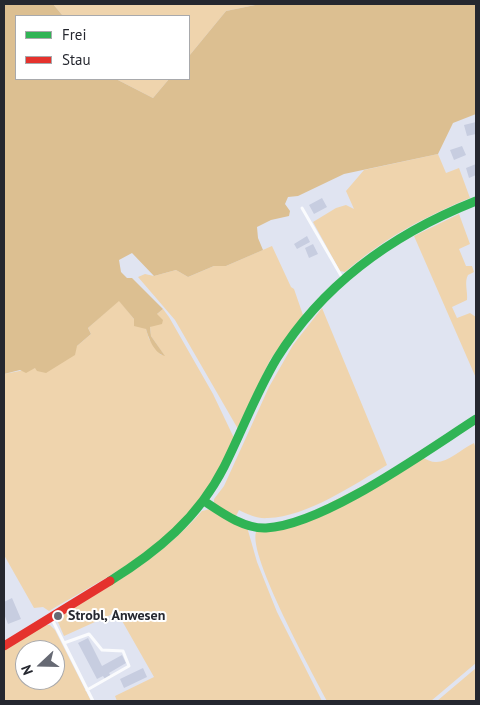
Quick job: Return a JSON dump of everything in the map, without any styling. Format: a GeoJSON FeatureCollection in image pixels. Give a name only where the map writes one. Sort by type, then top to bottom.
{"type":"FeatureCollection","features":[{"type":"Feature","properties":{"kind":"main road"},"geometry":{"type":"LineString","coordinates":[[4,646],[156,551],[179,531],[204,501],[227,462],[263,384],[282,349],[324,296],[399,237],[430,220],[476,201]]}},
{"type":"Feature","properties":{"kind":"main road"},"geometry":{"type":"LineString","coordinates":[[204,501],[252,526],[267,528],[284,526],[364,488],[476,419]]}},
{"type":"Feature","properties":{"kind":"lane"},"geometry":{"type":"LineString","coordinates":[[302,208],[344,280]]}},
{"type":"Feature","properties":{"kind":"lane"},"geometry":{"type":"LineString","coordinates":[[51,617],[62,640]]}},
{"type":"Feature","properties":{"kind":"lane"},"geometry":{"type":"LineString","coordinates":[[65,644],[89,634],[102,650],[123,651],[129,662],[129,666],[87,690]]}},
{"type":"Feature","properties":{"kind":"lane"},"geometry":{"type":"LineString","coordinates":[[65,646],[93,701]]}},
{"type":"Feature","properties":{"kind":"shaded area"},"geometry":{"type":"Polygon","coordinates":[[[4,4],[53,4],[62,15],[15,15],[15,80],[118,80],[153,98],[168,80],[190,80],[190,55],[226,11],[260,4],[476,4],[476,114],[453,123],[438,154],[344,174],[298,196],[288,197],[285,204],[290,211],[289,216],[271,220],[257,227],[258,238],[263,250],[226,266],[214,266],[188,277],[176,270],[154,276],[132,253],[119,260],[121,272],[127,278],[132,278],[163,309],[157,314],[163,320],[162,324],[150,327],[151,336],[165,356],[155,349],[146,329],[134,326],[134,319],[119,301],[88,328],[91,334],[77,346],[75,355],[46,373],[37,371],[35,368],[26,373],[20,370],[4,374],[4,4]]]}},
{"type":"Feature","properties":{"kind":"shaded area"},"geometry":{"type":"Polygon","coordinates":[[[53,4],[260,4],[226,11],[190,55],[190,15],[62,15],[53,4]]]}},
{"type":"Feature","properties":{"kind":"shaded area"},"geometry":{"type":"Polygon","coordinates":[[[118,80],[168,80],[153,98],[118,80]]]}},
{"type":"Feature","properties":{"kind":"shaded area"},"geometry":{"type":"Polygon","coordinates":[[[438,154],[446,173],[459,168],[470,198],[404,230],[374,249],[345,272],[340,271],[313,222],[336,208],[346,205],[354,209],[346,191],[364,170],[438,154]]]}},
{"type":"Feature","properties":{"kind":"shaded area"},"geometry":{"type":"Polygon","coordinates":[[[459,214],[470,244],[459,249],[466,266],[472,266],[474,272],[468,275],[467,278],[467,300],[452,307],[457,318],[470,313],[476,317],[476,378],[414,236],[459,214]]]}},
{"type":"Feature","properties":{"kind":"shaded area"},"geometry":{"type":"Polygon","coordinates":[[[272,246],[291,287],[294,289],[303,315],[270,360],[238,429],[175,320],[138,277],[145,274],[154,276],[176,270],[188,277],[214,266],[226,266],[272,246]]]}},
{"type":"Feature","properties":{"kind":"shaded area"},"geometry":{"type":"Polygon","coordinates":[[[119,300],[134,319],[146,329],[149,339],[161,355],[164,355],[151,336],[150,327],[154,324],[157,314],[163,309],[213,394],[234,438],[203,497],[189,514],[158,543],[105,579],[49,611],[43,607],[34,608],[4,555],[4,374],[35,368],[77,346],[91,334],[88,328],[119,300]]]}},
{"type":"Feature","properties":{"kind":"shaded area"},"geometry":{"type":"Polygon","coordinates":[[[322,308],[387,465],[346,490],[299,512],[264,518],[239,510],[236,516],[214,505],[214,499],[224,486],[269,387],[293,345],[322,308]]]}},
{"type":"Feature","properties":{"kind":"shaded area"},"geometry":{"type":"Polygon","coordinates":[[[474,443],[476,449],[476,663],[431,701],[327,701],[271,589],[256,545],[256,532],[277,530],[421,456],[435,462],[442,461],[474,443]]]}},
{"type":"Feature","properties":{"kind":"shaded area"},"geometry":{"type":"Polygon","coordinates":[[[210,509],[247,527],[257,562],[277,612],[322,701],[117,701],[115,696],[154,677],[117,612],[64,636],[58,622],[60,616],[136,569],[170,542],[202,511],[210,509]]]}},
{"type":"Feature","properties":{"kind":"shaded area"},"geometry":{"type":"Polygon","coordinates":[[[45,625],[50,625],[60,640],[20,640],[45,625]]]}},
{"type":"Feature","properties":{"kind":"shaded area"},"geometry":{"type":"Polygon","coordinates":[[[15,643],[15,690],[65,690],[65,650],[91,701],[4,701],[4,650],[15,643]]]}},
{"type":"Feature","properties":{"kind":"shaded area"},"geometry":{"type":"Polygon","coordinates":[[[476,668],[476,701],[437,701],[476,668]]]}},
{"type":"Feature","properties":{"kind":"building"},"geometry":{"type":"Polygon","coordinates":[[[476,122],[476,134],[467,136],[464,125],[476,122]]]}},
{"type":"Feature","properties":{"kind":"building"},"geometry":{"type":"Polygon","coordinates":[[[462,146],[466,155],[454,160],[450,150],[462,146]]]}},
{"type":"Feature","properties":{"kind":"building"},"geometry":{"type":"Polygon","coordinates":[[[476,164],[476,175],[469,178],[466,168],[476,164]]]}},
{"type":"Feature","properties":{"kind":"building"},"geometry":{"type":"Polygon","coordinates":[[[322,198],[327,207],[314,214],[309,205],[322,198]]]}},
{"type":"Feature","properties":{"kind":"building"},"geometry":{"type":"Polygon","coordinates":[[[307,236],[310,242],[297,249],[294,244],[307,236]]]}},
{"type":"Feature","properties":{"kind":"building"},"geometry":{"type":"Polygon","coordinates":[[[313,244],[318,254],[309,258],[305,248],[313,244]]]}},
{"type":"Feature","properties":{"kind":"building"},"geometry":{"type":"Polygon","coordinates":[[[12,598],[21,619],[8,624],[4,614],[4,602],[12,598]]]}},
{"type":"Feature","properties":{"kind":"building"},"geometry":{"type":"Polygon","coordinates":[[[88,638],[102,666],[122,655],[126,663],[109,673],[111,676],[105,679],[103,676],[97,679],[78,643],[88,638]]]}},
{"type":"Feature","properties":{"kind":"building"},"geometry":{"type":"Polygon","coordinates":[[[143,668],[147,677],[124,688],[120,679],[143,668]]]}},
{"type":"Feature","properties":{"kind":"traffic: fast"},"geometry":{"type":"LineString","coordinates":[[110,581],[128,570],[160,545],[189,518],[202,502],[224,467],[269,371],[296,331],[317,306],[364,263],[390,245],[417,228],[476,201]]}},
{"type":"Feature","properties":{"kind":"traffic: fast"},"geometry":{"type":"LineString","coordinates":[[204,501],[233,519],[250,526],[266,528],[290,524],[345,501],[403,467],[476,419]]}},
{"type":"Feature","properties":{"kind":"traffic: jam"},"geometry":{"type":"LineString","coordinates":[[4,646],[110,581]]}},
{"type":"Feature","properties":{"kind":"place","name":"Strobl, Anwesen"},"geometry":{"type":"Point","coordinates":[58,616]}}]}
